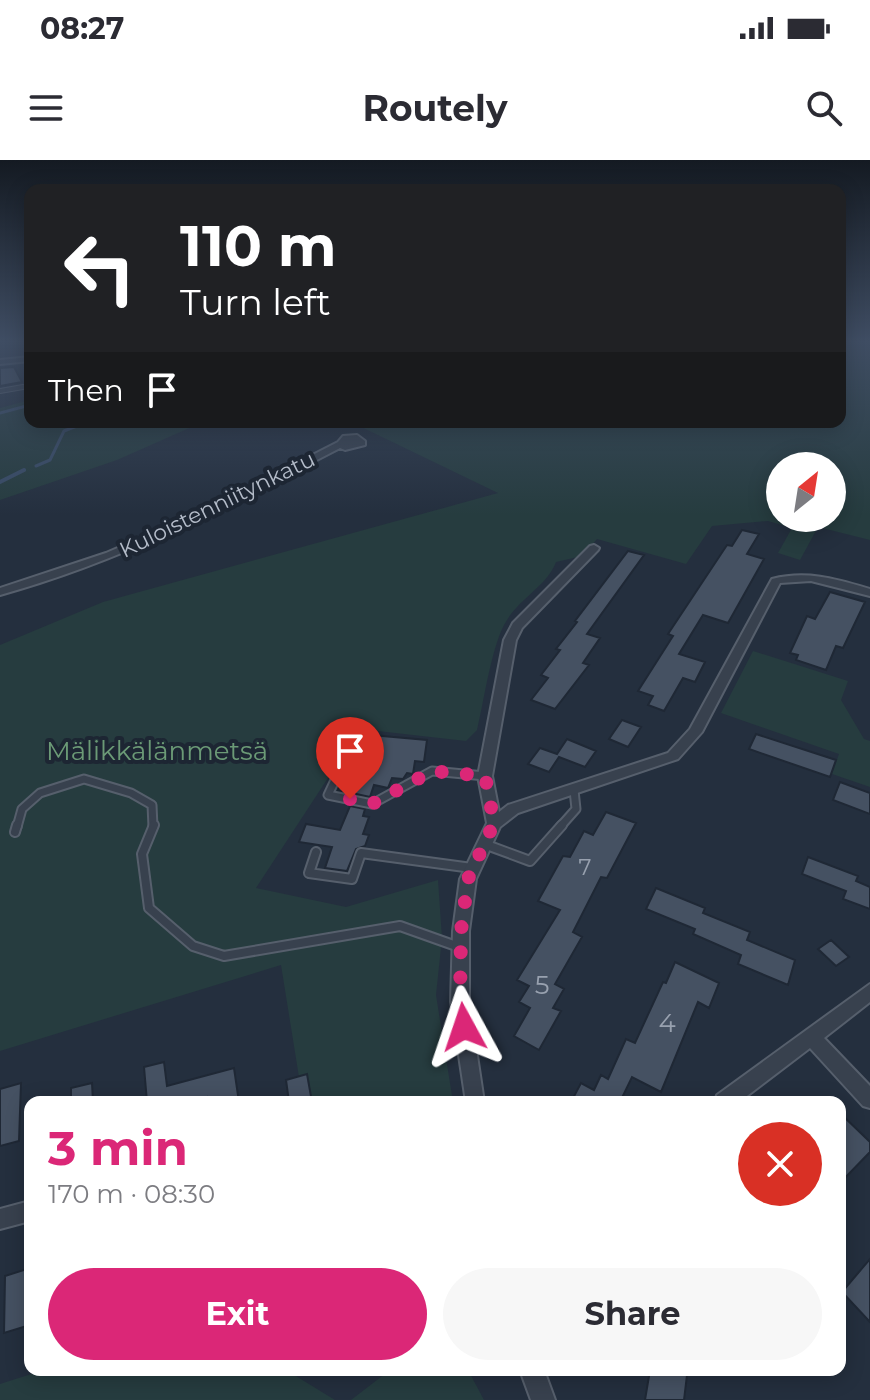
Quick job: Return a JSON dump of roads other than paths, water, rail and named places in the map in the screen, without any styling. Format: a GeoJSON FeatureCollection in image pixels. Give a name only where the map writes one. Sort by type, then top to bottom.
{"type":"FeatureCollection","features":[{"type":"Feature","properties":{"kind":"street","name":"Kuloistenniitynkatu"},"geometry":{"type":"LineString","coordinates":[[0,592],[110,555],[166,531],[341,444],[344,439],[353,437],[375,449]]}},
{"type":"Feature","properties":{"kind":"street"},"geometry":{"type":"LineString","coordinates":[[494,823],[485,776],[510,640],[517,626],[594,548]]}},
{"type":"Feature","properties":{"kind":"street"},"geometry":{"type":"LineString","coordinates":[[474,1096],[460,1002],[461,947],[468,879],[494,823],[513,809],[673,756],[695,732],[776,581],[791,575],[812,577],[870,593]]}},
{"type":"Feature","properties":{"kind":"street"},"geometry":{"type":"LineString","coordinates":[[732,1096],[870,992]]}},
{"type":"Feature","properties":{"kind":"street"},"geometry":{"type":"LineString","coordinates":[[811,1037],[870,1099]]}},
{"type":"Feature","properties":{"kind":"street"},"geometry":{"type":"LineString","coordinates":[[0,1219],[24,1213]]}},
{"type":"Feature","properties":{"kind":"street"},"geometry":{"type":"LineString","coordinates":[[534,1376],[543,1400]]}},
{"type":"Feature","properties":{"kind":"lane"},"geometry":{"type":"LineString","coordinates":[[371,766],[344,761],[328,795],[372,804],[432,771],[485,776]]}},
{"type":"Feature","properties":{"kind":"lane"},"geometry":{"type":"LineString","coordinates":[[15,832],[22,809],[40,793],[84,779],[131,793],[152,805],[155,822],[142,854],[149,908],[193,946],[224,956],[400,926],[461,947]]}},
{"type":"Feature","properties":{"kind":"lane"},"geometry":{"type":"LineString","coordinates":[[484,844],[530,861],[576,809],[574,790]]}},
{"type":"Feature","properties":{"kind":"lane"},"geometry":{"type":"LineString","coordinates":[[316,852],[309,873],[352,879],[361,853],[472,868]]}},
{"type":"Feature","properties":{"kind":"waterway"},"geometry":{"type":"LineString","coordinates":[[0,413],[24,407]]}},
{"type":"Feature","properties":{"kind":"waterway"},"geometry":{"type":"LineString","coordinates":[[36,466],[50,460],[64,431],[72,428]]}},
{"type":"Feature","properties":{"kind":"waterway"},"geometry":{"type":"LineString","coordinates":[[0,482],[24,470]]}},
{"type":"Feature","properties":{"kind":"park label","name":"Mälikkälänmetsä"},"geometry":{"type":"Point","coordinates":[157,751]}}]}
